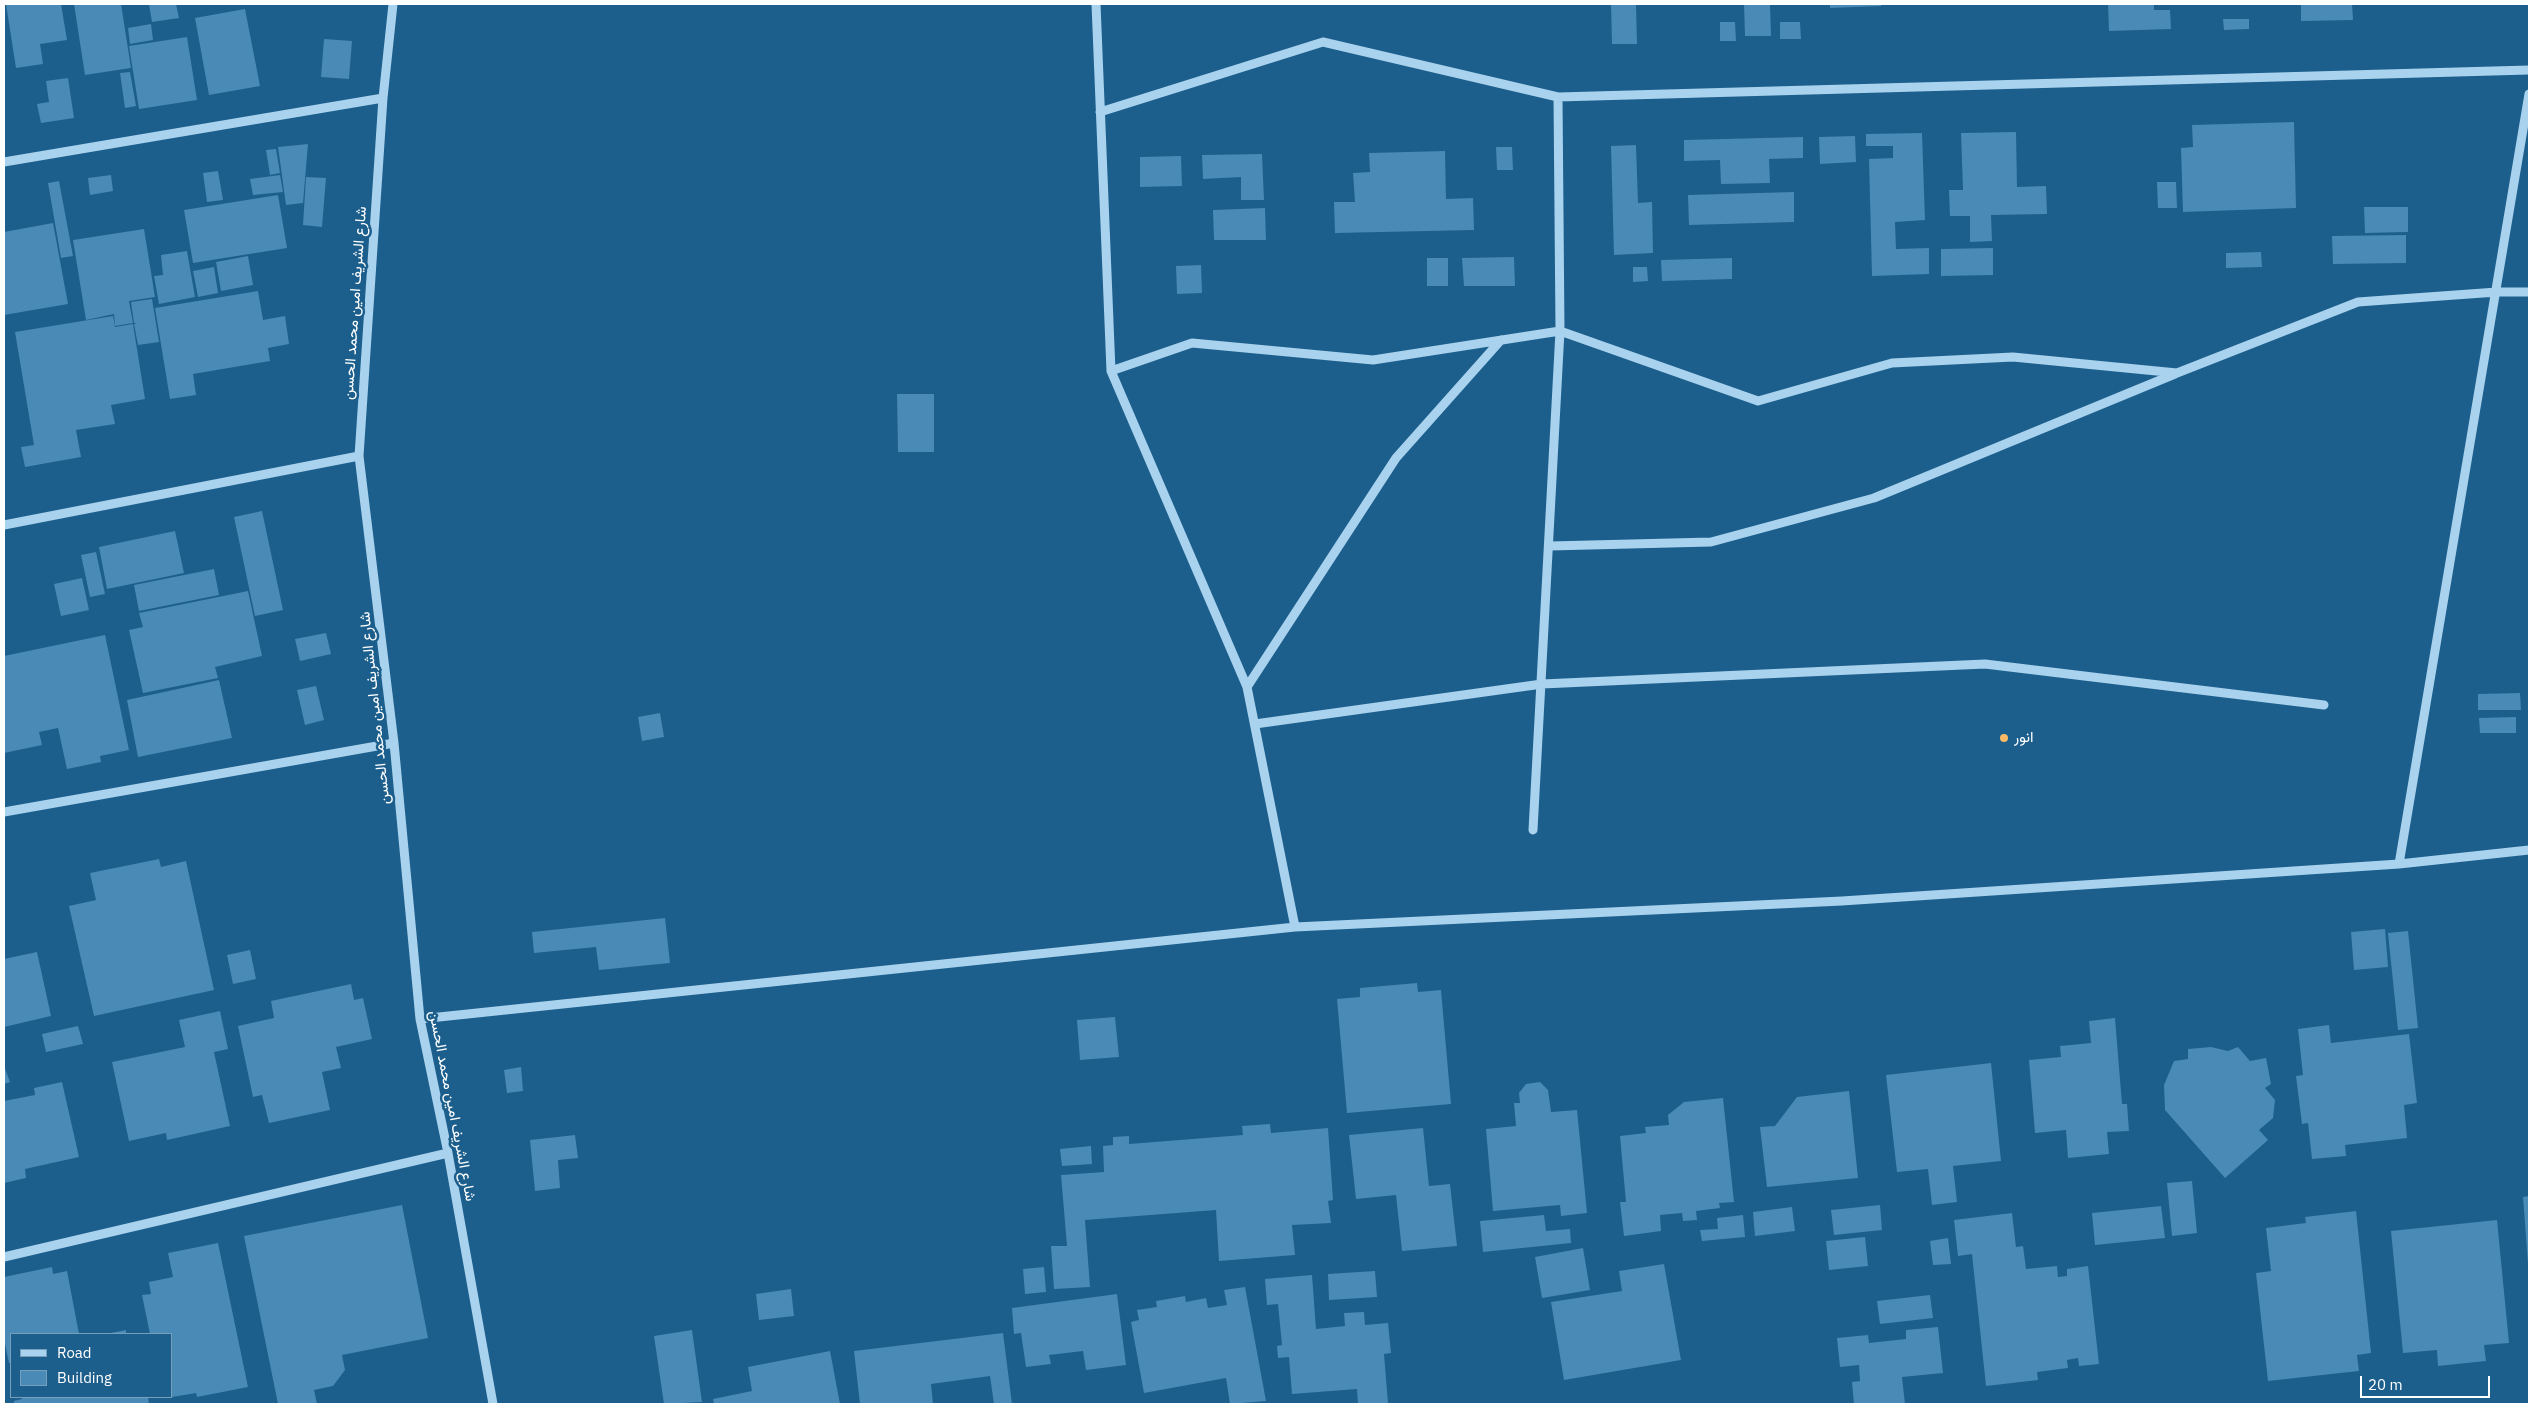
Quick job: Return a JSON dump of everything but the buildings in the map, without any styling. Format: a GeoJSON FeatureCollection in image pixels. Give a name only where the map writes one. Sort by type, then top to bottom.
{"type":"FeatureCollection","features":[{"type":"Feature","properties":{"kind":"street","name":"شارع الشريف امين محمد الحسن"},"geometry":{"type":"LineString","coordinates":[[393,4],[383,98],[359,456],[394,743],[420,1019],[448,1153],[493,1404]]}},
{"type":"Feature","properties":{"kind":"street"},"geometry":{"type":"LineString","coordinates":[[1096,4],[1111,371],[1247,687],[1295,927]]}},
{"type":"Feature","properties":{"kind":"street"},"geometry":{"type":"LineString","coordinates":[[1100,112],[1323,42],[1558,97],[2529,70]]}},
{"type":"Feature","properties":{"kind":"street"},"geometry":{"type":"LineString","coordinates":[[2399,864],[2529,94]]}},
{"type":"Feature","properties":{"kind":"street"},"geometry":{"type":"LineString","coordinates":[[1533,830],[1550,546],[1560,331],[1558,97]]}},
{"type":"Feature","properties":{"kind":"street"},"geometry":{"type":"LineString","coordinates":[[4,162],[383,98]]}},
{"type":"Feature","properties":{"kind":"street"},"geometry":{"type":"LineString","coordinates":[[1550,546],[1711,542],[1864,500],[2358,302],[2497,292],[2529,292]]}},
{"type":"Feature","properties":{"kind":"street"},"geometry":{"type":"LineString","coordinates":[[1111,371],[1192,343],[1373,360],[1560,331],[1758,401],[1892,363],[2013,357],[2177,373]]}},
{"type":"Feature","properties":{"kind":"street"},"geometry":{"type":"LineString","coordinates":[[1247,687],[1396,458],[1501,340]]}},
{"type":"Feature","properties":{"kind":"street"},"geometry":{"type":"LineString","coordinates":[[4,525],[359,456]]}},
{"type":"Feature","properties":{"kind":"street"},"geometry":{"type":"LineString","coordinates":[[1255,724],[1542,684],[1985,664],[2324,705]]}},
{"type":"Feature","properties":{"kind":"street"},"geometry":{"type":"LineString","coordinates":[[4,812],[394,743]]}},
{"type":"Feature","properties":{"kind":"street"},"geometry":{"type":"LineString","coordinates":[[420,1019],[1295,927],[1842,901],[2399,864],[2529,850]]}},
{"type":"Feature","properties":{"kind":"street"},"geometry":{"type":"LineString","coordinates":[[4,1257],[448,1153]]}},
{"type":"Feature","properties":{"kind":"place","name":"انور"},"geometry":{"type":"Point","coordinates":[2004,738]}}]}
